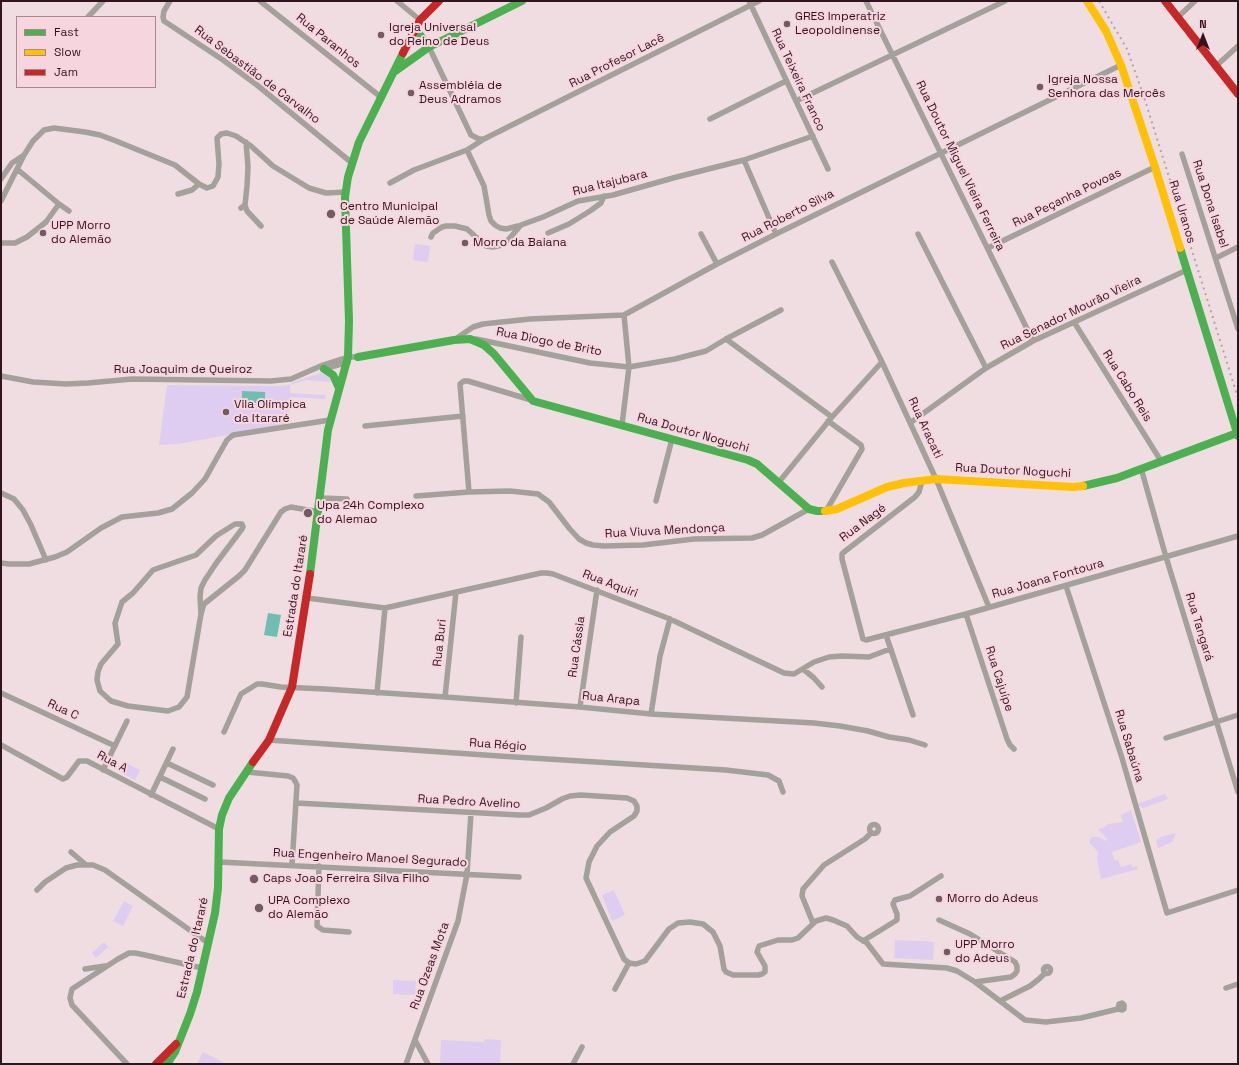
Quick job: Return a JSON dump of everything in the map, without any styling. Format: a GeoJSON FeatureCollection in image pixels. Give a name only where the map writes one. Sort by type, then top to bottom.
{"type":"FeatureCollection","features":[{"type":"Feature","properties":{"kind":"main road","name":"Estrada do Itararé"},"geometry":{"type":"LineString","coordinates":[[167,1064],[175,1052],[190,1014],[217,904],[219,829],[222,815],[229,798],[269,740],[292,687],[307,598],[319,512],[323,462],[330,420],[348,360],[349,321],[346,192],[352,163],[359,142],[382,98],[415,28],[420,20],[439,1]]}},
{"type":"Feature","properties":{"kind":"main road"},"geometry":{"type":"LineString","coordinates":[[392,74],[429,48],[522,1]]}},
{"type":"Feature","properties":{"kind":"main road","name":"Rua Uranos"},"geometry":{"type":"LineString","coordinates":[[1087,1],[1106,31],[1121,65],[1155,167],[1238,435]]}},
{"type":"Feature","properties":{"kind":"main road"},"geometry":{"type":"LineString","coordinates":[[1165,1],[1215,67],[1238,94]]}},
{"type":"Feature","properties":{"kind":"main road"},"geometry":{"type":"LineString","coordinates":[[415,28],[429,48]]}},
{"type":"Feature","properties":{"kind":"main road"},"geometry":{"type":"LineString","coordinates":[[358,357],[470,338],[484,345],[494,354],[533,401]]}},
{"type":"Feature","properties":{"kind":"main road"},"geometry":{"type":"LineString","coordinates":[[324,369],[333,375],[340,388]]}},
{"type":"Feature","properties":{"kind":"main road","name":"Rua Doutor Noguchi"},"geometry":{"type":"LineString","coordinates":[[533,401],[748,460],[757,464],[809,508],[826,511],[857,502],[887,488],[904,483],[936,479],[1073,487],[1086,486],[1117,478],[1141,468],[1238,435]]}},
{"type":"Feature","properties":{"kind":"main road","name":"Estrada do Itararé"},"geometry":{"type":"LineString","coordinates":[[156,1064],[178,1042]]}},
{"type":"Feature","properties":{"kind":"street"},"geometry":{"type":"LineString","coordinates":[[89,16],[103,1]]}},
{"type":"Feature","properties":{"kind":"street","name":"Rua Sebastião de Carvalho"},"geometry":{"type":"LineString","coordinates":[[170,1],[164,11],[164,21],[246,77],[316,132],[352,163]]}},
{"type":"Feature","properties":{"kind":"street","name":"Rua Paranhos"},"geometry":{"type":"LineString","coordinates":[[260,1],[382,98]]}},
{"type":"Feature","properties":{"kind":"street"},"geometry":{"type":"LineString","coordinates":[[397,1],[420,20]]}},
{"type":"Feature","properties":{"kind":"street","name":"Rua Profesor Lacê"},"geometry":{"type":"LineString","coordinates":[[390,183],[407,174],[468,150],[484,139],[750,3],[760,1]]}},
{"type":"Feature","properties":{"kind":"street","name":"Rua Doutor Miguel Vieira Ferreira"},"geometry":{"type":"LineString","coordinates":[[866,1],[1033,341]]}},
{"type":"Feature","properties":{"kind":"street"},"geometry":{"type":"LineString","coordinates":[[796,101],[1006,1]]}},
{"type":"Feature","properties":{"kind":"street"},"geometry":{"type":"LineString","coordinates":[[1177,18],[1195,1]]}},
{"type":"Feature","properties":{"kind":"street","name":"Rua Teixeira Franco"},"geometry":{"type":"LineString","coordinates":[[750,3],[828,169]]}},
{"type":"Feature","properties":{"kind":"street"},"geometry":{"type":"LineString","coordinates":[[1215,67],[1238,46]]}},
{"type":"Feature","properties":{"kind":"street"},"geometry":{"type":"LineString","coordinates":[[429,48],[471,135],[479,140],[484,139]]}},
{"type":"Feature","properties":{"kind":"street","name":"Rua Roberto Silva"},"geometry":{"type":"LineString","coordinates":[[454,340],[468,330],[483,324],[530,319],[624,315],[717,264],[776,234],[1121,65]]}},
{"type":"Feature","properties":{"kind":"street"},"geometry":{"type":"LineString","coordinates":[[710,119],[786,81]]}},
{"type":"Feature","properties":{"kind":"street"},"geometry":{"type":"LineString","coordinates":[[1,201],[24,155],[33,141],[44,130],[60,129],[100,135],[165,161],[189,175],[199,184],[210,188],[216,182],[219,172],[218,136],[227,133],[246,142],[273,166],[309,188],[326,193],[346,192]]}},
{"type":"Feature","properties":{"kind":"street","name":"Rua Itajubara"},"geometry":{"type":"LineString","coordinates":[[431,237],[442,227],[455,226],[467,229],[486,246],[502,245],[508,240],[518,226],[578,201],[604,196],[744,160],[813,136]]}},
{"type":"Feature","properties":{"kind":"street"},"geometry":{"type":"LineString","coordinates":[[246,142],[248,167],[243,206],[261,226]]}},
{"type":"Feature","properties":{"kind":"street"},"geometry":{"type":"LineString","coordinates":[[468,150],[484,186],[489,215],[492,221],[500,228],[506,229],[518,226]]}},
{"type":"Feature","properties":{"kind":"street","name":"Rua Dona Isabel"},"geometry":{"type":"LineString","coordinates":[[1182,154],[1238,329]]}},
{"type":"Feature","properties":{"kind":"street"},"geometry":{"type":"LineString","coordinates":[[1,179],[12,163],[24,155]]}},
{"type":"Feature","properties":{"kind":"street"},"geometry":{"type":"LineString","coordinates":[[744,160],[776,234]]}},
{"type":"Feature","properties":{"kind":"street","name":"Rua Peçanha Povoas"},"geometry":{"type":"LineString","coordinates":[[988,248],[1155,167]]}},
{"type":"Feature","properties":{"kind":"street"},"geometry":{"type":"LineString","coordinates":[[17,169],[69,211]]}},
{"type":"Feature","properties":{"kind":"street"},"geometry":{"type":"LineString","coordinates":[[407,174],[410,180]]}},
{"type":"Feature","properties":{"kind":"street"},"geometry":{"type":"LineString","coordinates":[[178,194],[192,190],[199,184]]}},
{"type":"Feature","properties":{"kind":"street"},"geometry":{"type":"LineString","coordinates":[[548,234],[569,224],[597,207],[601,203],[604,196]]}},
{"type":"Feature","properties":{"kind":"street"},"geometry":{"type":"LineString","coordinates":[[1,243],[15,243],[27,237],[46,222],[59,204]]}},
{"type":"Feature","properties":{"kind":"street"},"geometry":{"type":"LineString","coordinates":[[701,234],[717,264]]}},
{"type":"Feature","properties":{"kind":"street"},"geometry":{"type":"LineString","coordinates":[[918,234],[986,368]]}},
{"type":"Feature","properties":{"kind":"street"},"geometry":{"type":"LineString","coordinates":[[1216,258],[1238,247]]}},
{"type":"Feature","properties":{"kind":"street","name":"Rua Aracati"},"geometry":{"type":"LineString","coordinates":[[832,262],[882,362],[936,479],[989,607]]}},
{"type":"Feature","properties":{"kind":"street","name":"Rua Senador Mourão Vieira"},"geometry":{"type":"LineString","coordinates":[[910,424],[986,368],[1033,341],[1187,270]]}},
{"type":"Feature","properties":{"kind":"street","name":"Rua Diogo de Brito"},"geometry":{"type":"LineString","coordinates":[[470,338],[590,363],[629,367],[659,363],[711,349],[726,339],[781,310]]}},
{"type":"Feature","properties":{"kind":"street"},"geometry":{"type":"LineString","coordinates":[[622,425],[629,367],[624,315]]}},
{"type":"Feature","properties":{"kind":"street","name":"Rua Cabo Reis"},"geometry":{"type":"LineString","coordinates":[[1074,322],[1161,461]]}},
{"type":"Feature","properties":{"kind":"street"},"geometry":{"type":"LineString","coordinates":[[726,339],[830,419],[861,445],[862,450],[826,511]]}},
{"type":"Feature","properties":{"kind":"street"},"geometry":{"type":"LineString","coordinates":[[348,360],[358,357]]}},
{"type":"Feature","properties":{"kind":"street","name":"Rua Joaquim de Queiroz"},"geometry":{"type":"LineString","coordinates":[[1,376],[33,382],[66,384],[132,379],[271,381],[291,378],[316,368],[348,360]]}},
{"type":"Feature","properties":{"kind":"street","name":"Rua Joaquim de Queiroz"},"geometry":{"type":"LineString","coordinates":[[316,368],[324,369],[348,360]]}},
{"type":"Feature","properties":{"kind":"street"},"geometry":{"type":"LineString","coordinates":[[779,482],[830,419],[882,362]]}},
{"type":"Feature","properties":{"kind":"street"},"geometry":{"type":"LineString","coordinates":[[469,492],[460,384],[464,381],[468,381],[533,401]]}},
{"type":"Feature","properties":{"kind":"street"},"geometry":{"type":"LineString","coordinates":[[365,426],[463,416]]}},
{"type":"Feature","properties":{"kind":"street"},"geometry":{"type":"LineString","coordinates":[[1,563],[29,564],[46,560],[67,552],[102,528],[122,517],[165,512],[177,506],[205,479],[231,436],[330,420]]}},
{"type":"Feature","properties":{"kind":"street"},"geometry":{"type":"LineString","coordinates":[[656,501],[672,439]]}},
{"type":"Feature","properties":{"kind":"street","name":"Rua Tangará"},"geometry":{"type":"LineString","coordinates":[[1141,468],[1166,557],[1238,792]]}},
{"type":"Feature","properties":{"kind":"street","name":"Rua Nagé"},"geometry":{"type":"LineString","coordinates":[[863,639],[842,554],[915,497],[919,492],[922,481]]}},
{"type":"Feature","properties":{"kind":"street","name":"Rua Viuva Mendonça"},"geometry":{"type":"LineString","coordinates":[[416,496],[510,491],[538,494],[548,502],[579,539],[593,546],[643,545],[694,539],[752,538],[762,535],[809,508]]}},
{"type":"Feature","properties":{"kind":"street"},"geometry":{"type":"LineString","coordinates":[[1,493],[14,499],[23,510],[31,524],[46,560]]}},
{"type":"Feature","properties":{"kind":"street"},"geometry":{"type":"LineString","coordinates":[[320,498],[347,498]]}},
{"type":"Feature","properties":{"kind":"street"},"geometry":{"type":"LineString","coordinates":[[201,614],[199,604],[201,588],[217,562],[242,529],[242,524],[234,524],[216,536],[196,555],[153,570],[134,593],[122,602],[115,623],[118,644],[101,664],[98,672],[97,680],[100,691],[112,701],[128,706],[168,711],[179,708],[187,697],[201,614],[206,602],[245,570],[281,512],[291,507],[319,512]]}},
{"type":"Feature","properties":{"kind":"street","name":"Rua Joana Fontoura"},"geometry":{"type":"LineString","coordinates":[[863,639],[866,640],[966,614],[1238,536]]}},
{"type":"Feature","properties":{"kind":"street","name":"Rua Aquiri"},"geometry":{"type":"LineString","coordinates":[[307,598],[385,608],[541,573],[554,574],[670,619],[778,672],[794,674],[814,662],[829,657],[869,657],[890,649]]}},
{"type":"Feature","properties":{"kind":"street","name":"Rua Sabaúna"},"geometry":{"type":"LineString","coordinates":[[1066,586],[1122,758],[1167,913],[1238,890]]}},
{"type":"Feature","properties":{"kind":"street","name":"Rua Cássia"},"geometry":{"type":"LineString","coordinates":[[580,707],[597,590]]}},
{"type":"Feature","properties":{"kind":"street","name":"Rua Buri"},"geometry":{"type":"LineString","coordinates":[[445,697],[456,592]]}},
{"type":"Feature","properties":{"kind":"street"},"geometry":{"type":"LineString","coordinates":[[377,693],[385,608]]}},
{"type":"Feature","properties":{"kind":"street","name":"Rua Cajuípe"},"geometry":{"type":"LineString","coordinates":[[966,614],[1007,739],[1014,749]]}},
{"type":"Feature","properties":{"kind":"street"},"geometry":{"type":"LineString","coordinates":[[651,714],[660,656],[670,619]]}},
{"type":"Feature","properties":{"kind":"street"},"geometry":{"type":"LineString","coordinates":[[886,634],[913,715]]}},
{"type":"Feature","properties":{"kind":"street"},"geometry":{"type":"LineString","coordinates":[[516,703],[521,637]]}},
{"type":"Feature","properties":{"kind":"street"},"geometry":{"type":"LineString","coordinates":[[803,669],[822,687]]}},
{"type":"Feature","properties":{"kind":"street","name":"Rua Arapa"},"geometry":{"type":"LineString","coordinates":[[224,732],[239,697],[245,690],[260,684],[282,687],[580,707],[651,714],[820,723],[868,731],[925,745]]}},
{"type":"Feature","properties":{"kind":"street","name":"Rua C"},"geometry":{"type":"LineString","coordinates":[[1,694],[115,746]]}},
{"type":"Feature","properties":{"kind":"street"},"geometry":{"type":"LineString","coordinates":[[1166,738],[1238,715]]}},
{"type":"Feature","properties":{"kind":"street"},"geometry":{"type":"LineString","coordinates":[[103,770],[127,721]]}},
{"type":"Feature","properties":{"kind":"street","name":"Rua Régio"},"geometry":{"type":"LineString","coordinates":[[269,740],[491,756],[726,770],[768,775],[779,780],[783,792]]}},
{"type":"Feature","properties":{"kind":"street","name":"Rua A"},"geometry":{"type":"LineString","coordinates":[[1,745],[63,779],[67,777],[78,761],[87,761],[219,829]]}},
{"type":"Feature","properties":{"kind":"street"},"geometry":{"type":"LineString","coordinates":[[151,795],[173,749]]}},
{"type":"Feature","properties":{"kind":"street"},"geometry":{"type":"LineString","coordinates":[[167,763],[213,785]]}},
{"type":"Feature","properties":{"kind":"street"},"geometry":{"type":"LineString","coordinates":[[247,772],[288,776],[293,778],[297,785],[292,865]]}},
{"type":"Feature","properties":{"kind":"street"},"geometry":{"type":"LineString","coordinates":[[160,777],[205,799]]}},
{"type":"Feature","properties":{"kind":"street","name":"Rua Pedro Avelino"},"geometry":{"type":"LineString","coordinates":[[296,803],[529,815],[539,812],[570,796],[581,795],[627,798],[634,801],[637,806],[637,811],[634,816],[610,832],[597,846],[589,862],[586,878],[624,959],[629,963]]}},
{"type":"Feature","properties":{"kind":"street","name":"Rua Ozeas Mota"},"geometry":{"type":"LineString","coordinates":[[406,1064],[458,921],[467,874],[471,813]]}},
{"type":"Feature","properties":{"kind":"street"},"geometry":{"type":"LineString","coordinates":[[814,923],[802,896],[803,889],[824,865],[865,839],[871,833]]}},
{"type":"Feature","properties":{"kind":"street"},"geometry":{"type":"LineString","coordinates":[[71,852],[85,864]]}},
{"type":"Feature","properties":{"kind":"street","name":"Rua Engenheiro Manoel Segurado"},"geometry":{"type":"LineString","coordinates":[[219,862],[519,877]]}},
{"type":"Feature","properties":{"kind":"street"},"geometry":{"type":"LineString","coordinates":[[37,890],[45,882],[70,866],[85,864],[93,865],[105,870],[208,943]]}},
{"type":"Feature","properties":{"kind":"street"},"geometry":{"type":"LineString","coordinates":[[319,866],[317,926],[323,930],[348,932]]}},
{"type":"Feature","properties":{"kind":"street"},"geometry":{"type":"LineString","coordinates":[[863,941],[897,920],[897,914],[893,904],[895,900],[910,896],[941,876]]}},
{"type":"Feature","properties":{"kind":"street"},"geometry":{"type":"LineString","coordinates":[[615,989],[629,963],[636,964],[645,961],[669,929],[678,923],[690,922],[703,924],[713,932],[720,946],[724,969],[726,972],[733,975],[758,976],[765,972],[765,966],[758,952],[759,946],[778,940],[792,940],[798,938],[814,923],[822,918],[833,920],[847,926],[856,937],[867,943],[883,964],[952,969],[975,982],[1023,1019],[1038,1021],[1081,1018],[1118,1009]]}},
{"type":"Feature","properties":{"kind":"street"},"geometry":{"type":"LineString","coordinates":[[939,920],[970,934],[1015,962],[1017,966],[1015,974],[1011,977],[975,982]]}},
{"type":"Feature","properties":{"kind":"street"},"geometry":{"type":"LineString","coordinates":[[127,1064],[72,1005],[70,1001],[72,990],[125,954],[135,953],[202,968]]}},
{"type":"Feature","properties":{"kind":"street"},"geometry":{"type":"LineString","coordinates":[[85,969],[107,966]]}},
{"type":"Feature","properties":{"kind":"street"},"geometry":{"type":"LineString","coordinates":[[1000,1001],[1030,986],[1045,973]]}},
{"type":"Feature","properties":{"kind":"street"},"geometry":{"type":"LineString","coordinates":[[1226,988],[1238,984]]}},
{"type":"Feature","properties":{"kind":"street"},"geometry":{"type":"LineString","coordinates":[[415,1040],[428,1064]]}},
{"type":"Feature","properties":{"kind":"street"},"geometry":{"type":"LineString","coordinates":[[572,1064],[582,1047]]}},
{"type":"Feature","properties":{"kind":"shaded area"},"geometry":{"type":"Polygon","coordinates":[[[415,244],[430,246],[428,262],[413,260],[415,244]]]}},
{"type":"Feature","properties":{"kind":"shaded area"},"geometry":{"type":"Polygon","coordinates":[[[321,373],[330,378],[330,382],[306,380],[290,385],[293,382],[321,373]]]}},
{"type":"Feature","properties":{"kind":"shaded area","name":"Vila Olímpica da Itararé"},"geometry":{"type":"Polygon","coordinates":[[[167,385],[290,385],[290,393],[326,395],[325,399],[290,397],[289,424],[178,444],[159,445],[167,385]]]}},
{"type":"Feature","properties":{"kind":"shaded area"},"geometry":{"type":"Polygon","coordinates":[[[242,391],[265,392],[265,403],[242,403],[242,391]]]}},
{"type":"Feature","properties":{"kind":"shaded area"},"geometry":{"type":"Polygon","coordinates":[[[268,613],[281,615],[277,637],[264,635],[268,613]]]}},
{"type":"Feature","properties":{"kind":"shaded area"},"geometry":{"type":"Polygon","coordinates":[[[126,763],[140,770],[135,780],[121,773],[126,763]]]}},
{"type":"Feature","properties":{"kind":"shaded area"},"geometry":{"type":"Polygon","coordinates":[[[1165,794],[1168,799],[1143,808],[1137,804],[1165,794]]]}},
{"type":"Feature","properties":{"kind":"shaded area"},"geometry":{"type":"Polygon","coordinates":[[[1131,810],[1141,842],[1112,852],[1115,861],[1118,860],[1121,867],[1131,864],[1133,868],[1136,866],[1138,869],[1101,879],[1097,858],[1098,852],[1089,842],[1091,837],[1099,837],[1106,841],[1107,839],[1098,829],[1103,828],[1108,824],[1123,822],[1121,815],[1131,810]]]}},
{"type":"Feature","properties":{"kind":"shaded area"},"geometry":{"type":"Polygon","coordinates":[[[1176,833],[1172,842],[1158,848],[1156,840],[1163,836],[1176,833]]]}},
{"type":"Feature","properties":{"kind":"shaded area"},"geometry":{"type":"Polygon","coordinates":[[[614,890],[625,915],[612,921],[602,895],[614,890]]]}},
{"type":"Feature","properties":{"kind":"shaded area"},"geometry":{"type":"Polygon","coordinates":[[[124,901],[133,906],[123,926],[113,921],[124,901]]]}},
{"type":"Feature","properties":{"kind":"shaded area"},"geometry":{"type":"Polygon","coordinates":[[[895,940],[934,942],[933,960],[894,958],[895,940]]]}},
{"type":"Feature","properties":{"kind":"shaded area"},"geometry":{"type":"Polygon","coordinates":[[[104,942],[108,947],[96,958],[92,953],[104,942]]]}},
{"type":"Feature","properties":{"kind":"shaded area"},"geometry":{"type":"Polygon","coordinates":[[[393,980],[416,981],[415,995],[393,994],[393,980]]]}},
{"type":"Feature","properties":{"kind":"shaded area"},"geometry":{"type":"Polygon","coordinates":[[[485,1039],[501,1040],[500,1064],[440,1064],[441,1040],[484,1042],[485,1039]]]}},
{"type":"Feature","properties":{"kind":"shaded area"},"geometry":{"type":"Polygon","coordinates":[[[203,1052],[223,1062],[222,1064],[197,1064],[203,1052]]]}},
{"type":"Feature","properties":{"kind":"railway"},"geometry":{"type":"LineString","coordinates":[[1099,1],[1127,49],[1144,97],[1238,398]]}},
{"type":"Feature","properties":{"kind":"traffic: fast"},"geometry":{"type":"LineString","coordinates":[[394,72],[429,47],[522,1]]}},
{"type":"Feature","properties":{"kind":"traffic: fast"},"geometry":{"type":"LineString","coordinates":[[415,28],[429,47]]}},
{"type":"Feature","properties":{"kind":"traffic: fast"},"geometry":{"type":"LineString","coordinates":[[310,574],[328,430],[348,357],[349,321],[345,197],[348,177],[359,142],[403,53]]}},
{"type":"Feature","properties":{"kind":"traffic: fast"},"geometry":{"type":"LineString","coordinates":[[1180,248],[1238,436]]}},
{"type":"Feature","properties":{"kind":"traffic: fast"},"geometry":{"type":"LineString","coordinates":[[358,357],[454,340],[470,339],[484,345],[494,354],[533,401],[748,460],[757,464],[809,509],[825,511]]}},
{"type":"Feature","properties":{"kind":"traffic: fast"},"geometry":{"type":"LineString","coordinates":[[324,369],[333,375],[339,388]]}},
{"type":"Feature","properties":{"kind":"traffic: fast"},"geometry":{"type":"LineString","coordinates":[[1083,486],[1117,478],[1237,433]]}},
{"type":"Feature","properties":{"kind":"traffic: fast"},"geometry":{"type":"LineString","coordinates":[[167,1064],[175,1052],[197,992],[215,913],[218,888],[219,829],[222,815],[229,798],[253,762]]}},
{"type":"Feature","properties":{"kind":"traffic: slow"},"geometry":{"type":"LineString","coordinates":[[1087,1],[1106,31],[1121,65],[1180,248]]}},
{"type":"Feature","properties":{"kind":"traffic: slow"},"geometry":{"type":"LineString","coordinates":[[825,511],[837,509],[887,487],[904,483],[936,479],[1073,487],[1083,486]]}},
{"type":"Feature","properties":{"kind":"traffic: jam"},"geometry":{"type":"LineString","coordinates":[[403,53],[420,20],[439,1]]}},
{"type":"Feature","properties":{"kind":"traffic: jam"},"geometry":{"type":"LineString","coordinates":[[1165,1],[1238,94]]}},
{"type":"Feature","properties":{"kind":"traffic: jam"},"geometry":{"type":"LineString","coordinates":[[253,762],[269,740],[292,687],[310,574]]}},
{"type":"Feature","properties":{"kind":"traffic: jam"},"geometry":{"type":"LineString","coordinates":[[156,1064],[176,1044]]}},
{"type":"Feature","properties":{"kind":"place","name":"GRES Imperatriz Leopoldinense"},"geometry":{"type":"Point","coordinates":[787,24]}},
{"type":"Feature","properties":{"kind":"place","name":"Igreja Universal do Reino de Deus"},"geometry":{"type":"Point","coordinates":[381,35]}},
{"type":"Feature","properties":{"kind":"place","name":"Igreja Nossa Senhora das Mercês"},"geometry":{"type":"Point","coordinates":[1040,87]}},
{"type":"Feature","properties":{"kind":"place","name":"Assembléia de Deus Adramos"},"geometry":{"type":"Point","coordinates":[411,93]}},
{"type":"Feature","properties":{"kind":"place","name":"Centro Municipal de Saúde Alemão"},"geometry":{"type":"Point","coordinates":[331,214]}},
{"type":"Feature","properties":{"kind":"place","name":"UPP Morro do Alemão"},"geometry":{"type":"Point","coordinates":[43,233]}},
{"type":"Feature","properties":{"kind":"place","name":"Morro da Baiana"},"geometry":{"type":"Point","coordinates":[465,243]}},
{"type":"Feature","properties":{"kind":"place","name":"Vila Olímpica da Itararé"},"geometry":{"type":"Point","coordinates":[226,412]}},
{"type":"Feature","properties":{"kind":"place","name":"Upa 24h Complexo do Alemao"},"geometry":{"type":"Point","coordinates":[308,513]}},
{"type":"Feature","properties":{"kind":"place","name":"Caps Joao Ferreira Silva Filho"},"geometry":{"type":"Point","coordinates":[254,879]}},
{"type":"Feature","properties":{"kind":"place","name":"Morro do Adeus"},"geometry":{"type":"Point","coordinates":[939,899]}},
{"type":"Feature","properties":{"kind":"place","name":"UPA Complexo do Alemão"},"geometry":{"type":"Point","coordinates":[259,908]}},
{"type":"Feature","properties":{"kind":"place","name":"UPP Morro do Adeus"},"geometry":{"type":"Point","coordinates":[947,952]}}]}
